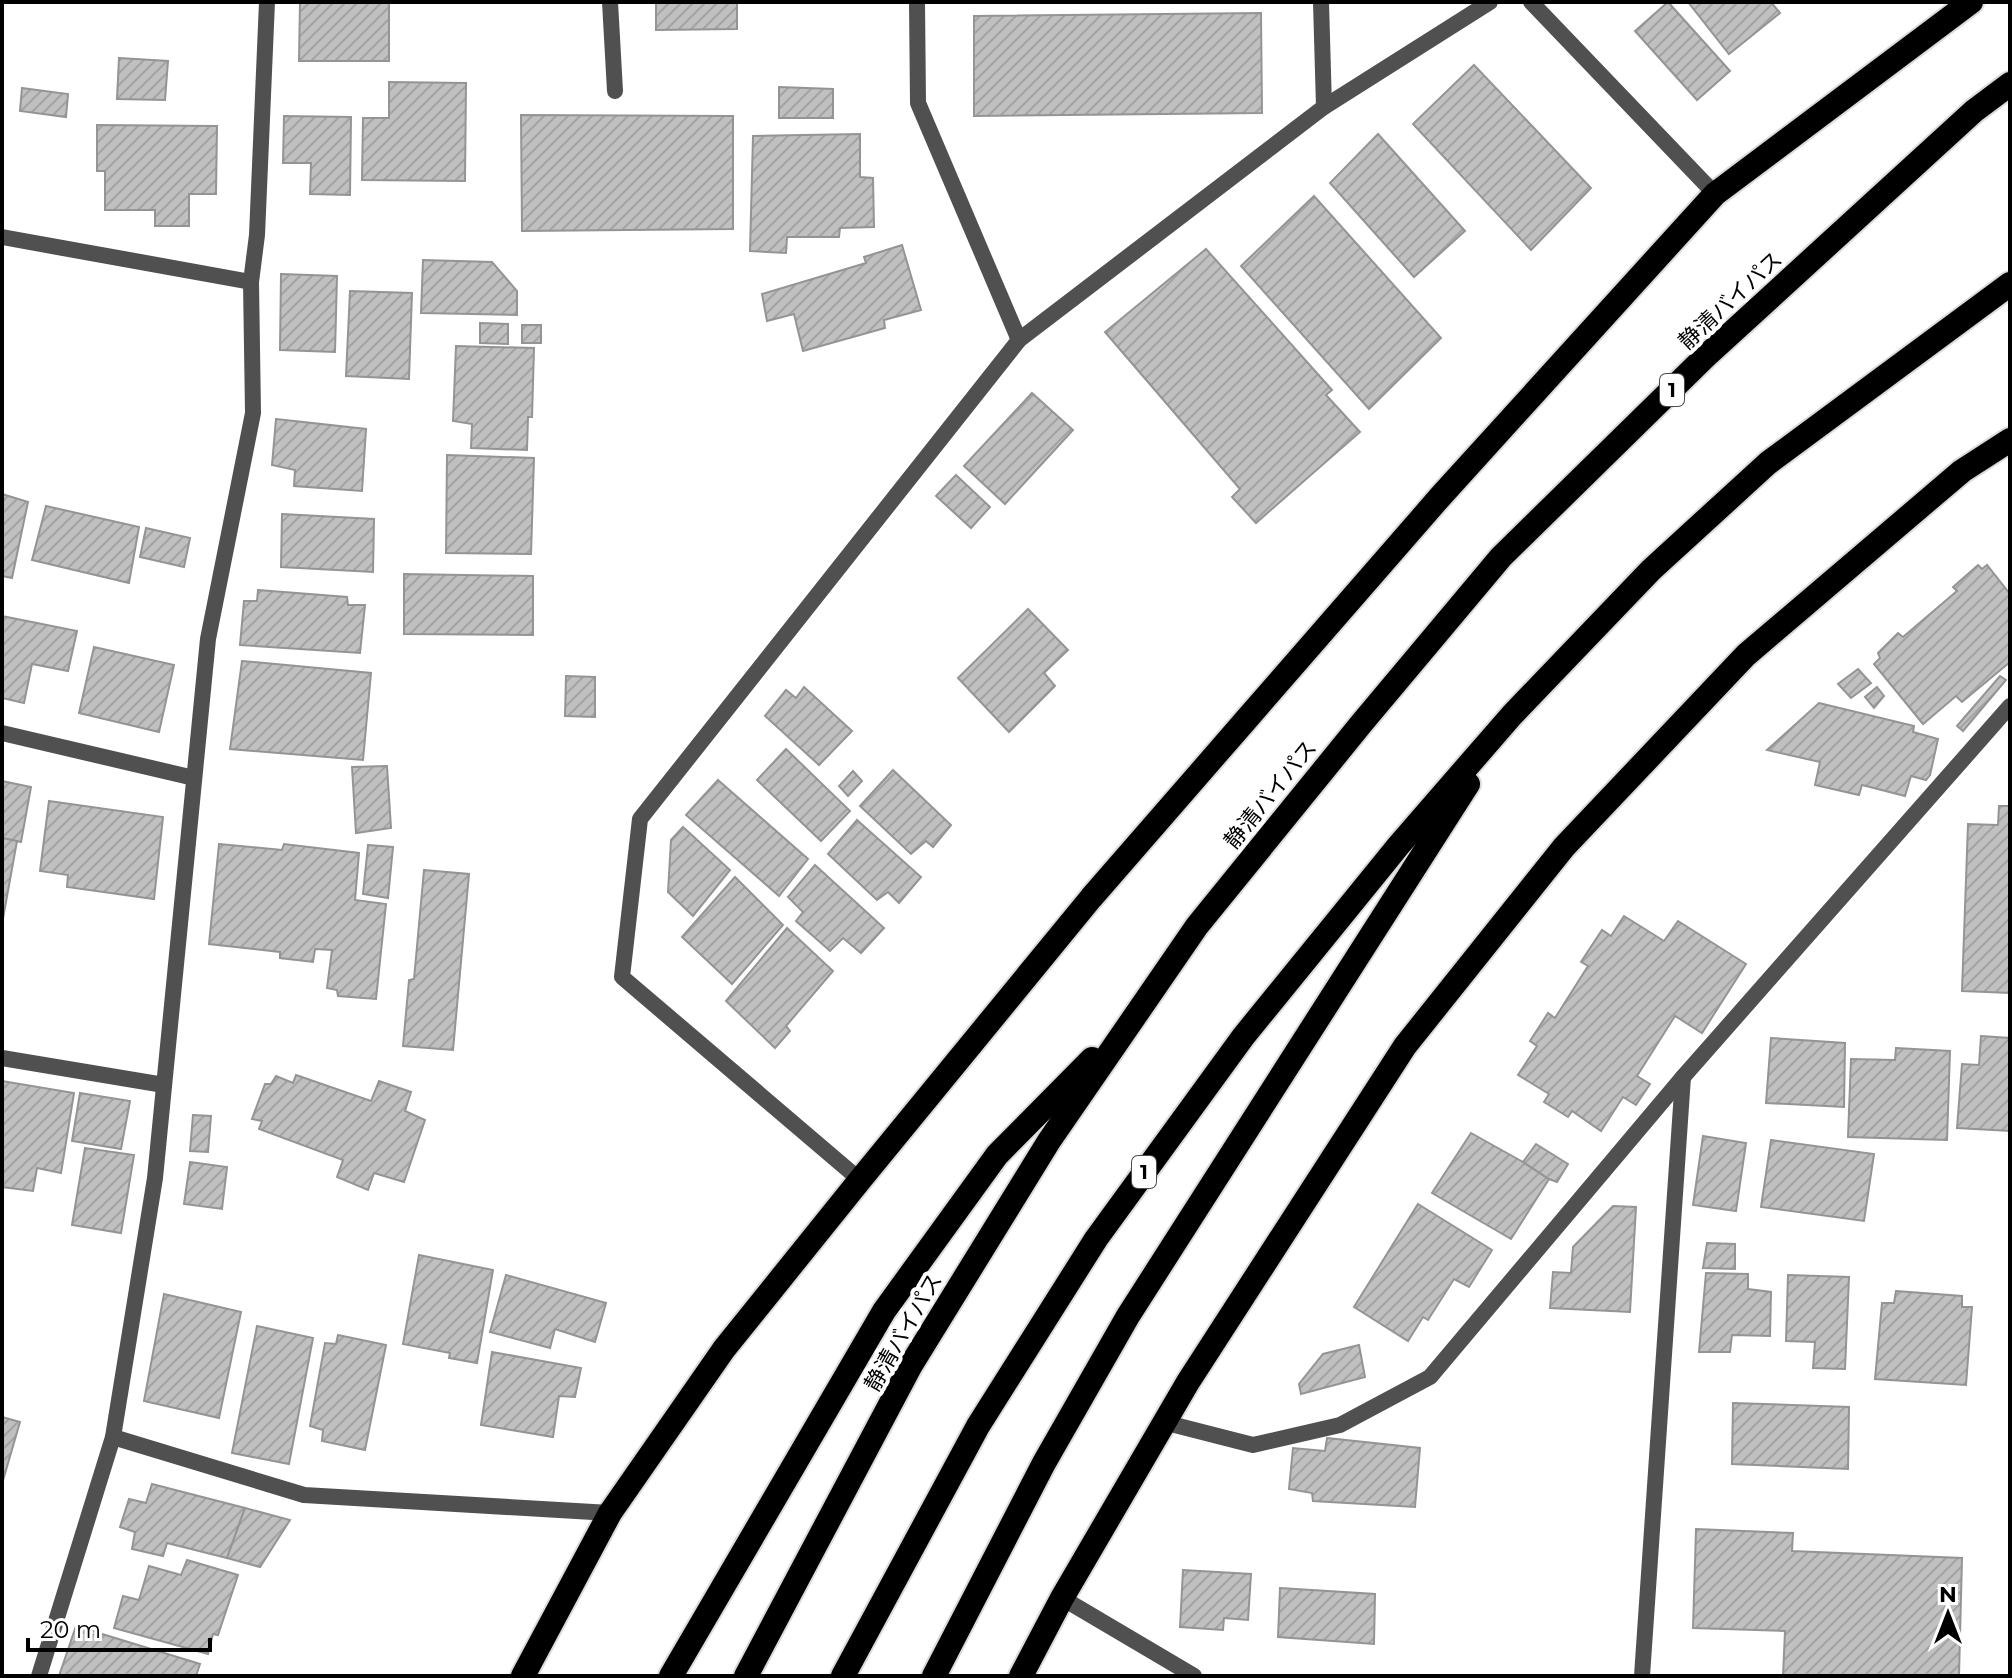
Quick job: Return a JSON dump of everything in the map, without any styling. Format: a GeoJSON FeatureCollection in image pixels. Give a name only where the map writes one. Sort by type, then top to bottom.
{"type":"FeatureCollection","features":[{"type":"Feature","properties":{"kind":"highway"},"geometry":{"type":"LineString","coordinates":[[523,1676],[610,1513],[724,1349],[1091,898],[1440,497],[1715,194],[1971,2]]}},
{"type":"Feature","properties":{"kind":"highway","name":"静清バイパス"},"geometry":{"type":"LineString","coordinates":[[746,1676],[911,1365],[1049,1141],[1197,926],[1501,557],[1705,357],[1974,111],[2010,84]]}},
{"type":"Feature","properties":{"kind":"highway","name":"1"},"geometry":{"type":"LineString","coordinates":[[843,1676],[978,1426],[1096,1239],[1243,1037],[1399,845],[1512,715],[1651,570],[1768,463],[2010,284]]}},
{"type":"Feature","properties":{"kind":"highway"},"geometry":{"type":"LineString","coordinates":[[1021,1676],[1163,1422],[1405,1046],[1564,847],[1746,655],[1962,471],[2010,440]]}},
{"type":"Feature","properties":{"kind":"highway"},"geometry":{"type":"LineString","coordinates":[[934,1676],[1044,1463],[1128,1316],[1512,715]]}},
{"type":"Feature","properties":{"kind":"highway"},"geometry":{"type":"LineString","coordinates":[[671,1676],[884,1311],[997,1155],[1136,1014]]}},
{"type":"Feature","properties":{"kind":"street"},"geometry":{"type":"LineString","coordinates":[[39,1676],[113,1437],[155,1178],[208,639],[253,413],[251,282],[257,235],[267,2]]}},
{"type":"Feature","properties":{"kind":"street"},"geometry":{"type":"LineString","coordinates":[[610,2],[615,91]]}},
{"type":"Feature","properties":{"kind":"street"},"geometry":{"type":"LineString","coordinates":[[917,2],[918,103],[1019,340]]}},
{"type":"Feature","properties":{"kind":"street"},"geometry":{"type":"LineString","coordinates":[[1321,2],[1324,107]]}},
{"type":"Feature","properties":{"kind":"street"},"geometry":{"type":"LineString","coordinates":[[860,1180],[622,977],[640,819],[1019,340],[1324,107],[1490,2]]}},
{"type":"Feature","properties":{"kind":"street"},"geometry":{"type":"LineString","coordinates":[[1531,2],[1715,194]]}},
{"type":"Feature","properties":{"kind":"street"},"geometry":{"type":"LineString","coordinates":[[2,237],[251,282]]}},
{"type":"Feature","properties":{"kind":"street"},"geometry":{"type":"LineString","coordinates":[[1163,1422],[1253,1445],[1340,1425],[1430,1377],[1683,1077],[2010,706]]}},
{"type":"Feature","properties":{"kind":"street"},"geometry":{"type":"LineString","coordinates":[[2,733],[194,778]]}},
{"type":"Feature","properties":{"kind":"street"},"geometry":{"type":"LineString","coordinates":[[2,1058],[164,1085]]}},
{"type":"Feature","properties":{"kind":"street"},"geometry":{"type":"LineString","coordinates":[[1642,1676],[1683,1077]]}},
{"type":"Feature","properties":{"kind":"street"},"geometry":{"type":"LineString","coordinates":[[113,1437],[304,1495],[610,1513]]}},
{"type":"Feature","properties":{"kind":"street"},"geometry":{"type":"LineString","coordinates":[[1062,1598],[1194,1676]]}},
{"type":"Feature","properties":{"kind":"building"},"geometry":{"type":"Polygon","coordinates":[[[300,2],[389,2],[389,61],[299,61],[300,2]]]}},
{"type":"Feature","properties":{"kind":"building"},"geometry":{"type":"Polygon","coordinates":[[[656,2],[737,2],[737,29],[656,30],[656,2]]]}},
{"type":"Feature","properties":{"kind":"building"},"geometry":{"type":"Polygon","coordinates":[[[1668,2],[1730,71],[1697,100],[1635,31],[1668,2]]]}},
{"type":"Feature","properties":{"kind":"building"},"geometry":{"type":"Polygon","coordinates":[[[1688,2],[1771,2],[1780,13],[1729,54],[1688,2]]]}},
{"type":"Feature","properties":{"kind":"building"},"geometry":{"type":"Polygon","coordinates":[[[1261,13],[1262,113],[974,116],[974,16],[1261,13]]]}},
{"type":"Feature","properties":{"kind":"building"},"geometry":{"type":"Polygon","coordinates":[[[119,58],[168,61],[165,100],[117,99],[119,58]]]}},
{"type":"Feature","properties":{"kind":"building"},"geometry":{"type":"Polygon","coordinates":[[[1474,65],[1591,188],[1531,250],[1413,124],[1474,65]]]}},
{"type":"Feature","properties":{"kind":"building"},"geometry":{"type":"Polygon","coordinates":[[[389,82],[466,83],[465,181],[362,180],[363,118],[389,118],[389,82]]]}},
{"type":"Feature","properties":{"kind":"building"},"geometry":{"type":"Polygon","coordinates":[[[779,87],[833,89],[833,118],[779,118],[779,87]]]}},
{"type":"Feature","properties":{"kind":"building"},"geometry":{"type":"Polygon","coordinates":[[[22,88],[68,94],[66,117],[20,111],[22,88]]]}},
{"type":"Feature","properties":{"kind":"building"},"geometry":{"type":"Polygon","coordinates":[[[521,115],[733,116],[733,229],[522,231],[521,115]]]}},
{"type":"Feature","properties":{"kind":"building"},"geometry":{"type":"Polygon","coordinates":[[[284,116],[351,117],[350,195],[310,194],[311,163],[283,163],[284,116]]]}},
{"type":"Feature","properties":{"kind":"building"},"geometry":{"type":"Polygon","coordinates":[[[97,125],[217,126],[216,194],[189,194],[189,226],[155,226],[155,210],[105,210],[105,171],[97,171],[97,125]]]}},
{"type":"Feature","properties":{"kind":"building"},"geometry":{"type":"Polygon","coordinates":[[[860,134],[860,177],[873,178],[874,227],[840,228],[839,237],[787,237],[786,253],[750,251],[753,136],[860,134]]]}},
{"type":"Feature","properties":{"kind":"building"},"geometry":{"type":"Polygon","coordinates":[[[1378,134],[1465,231],[1414,277],[1330,183],[1378,134]]]}},
{"type":"Feature","properties":{"kind":"building"},"geometry":{"type":"Polygon","coordinates":[[[1314,196],[1441,338],[1369,409],[1241,266],[1314,196]]]}},
{"type":"Feature","properties":{"kind":"building"},"geometry":{"type":"Polygon","coordinates":[[[902,245],[921,310],[884,320],[885,328],[803,351],[794,314],[767,321],[762,294],[866,263],[864,257],[902,245]]]}},
{"type":"Feature","properties":{"kind":"building"},"geometry":{"type":"Polygon","coordinates":[[[1206,249],[1332,390],[1326,395],[1360,432],[1256,523],[1232,497],[1240,489],[1105,332],[1206,249]]]}},
{"type":"Feature","properties":{"kind":"building"},"geometry":{"type":"Polygon","coordinates":[[[423,260],[492,262],[517,291],[517,315],[421,313],[423,260]]]}},
{"type":"Feature","properties":{"kind":"building"},"geometry":{"type":"Polygon","coordinates":[[[281,274],[337,276],[335,352],[280,350],[281,274]]]}},
{"type":"Feature","properties":{"kind":"building"},"geometry":{"type":"Polygon","coordinates":[[[350,291],[412,293],[409,379],[346,376],[350,291]]]}},
{"type":"Feature","properties":{"kind":"building"},"geometry":{"type":"Polygon","coordinates":[[[480,323],[508,324],[508,344],[480,343],[480,323]]]}},
{"type":"Feature","properties":{"kind":"building"},"geometry":{"type":"Polygon","coordinates":[[[522,325],[541,325],[541,343],[522,343],[522,325]]]}},
{"type":"Feature","properties":{"kind":"building"},"geometry":{"type":"Polygon","coordinates":[[[456,346],[534,348],[532,417],[528,417],[527,450],[471,448],[472,424],[453,421],[456,346]]]}},
{"type":"Feature","properties":{"kind":"building"},"geometry":{"type":"Polygon","coordinates":[[[1032,393],[1073,430],[1005,504],[964,466],[1032,393]]]}},
{"type":"Feature","properties":{"kind":"building"},"geometry":{"type":"Polygon","coordinates":[[[276,419],[366,429],[362,491],[294,486],[295,470],[272,465],[276,419]]]}},
{"type":"Feature","properties":{"kind":"building"},"geometry":{"type":"Polygon","coordinates":[[[447,455],[534,458],[531,554],[446,553],[447,455]]]}},
{"type":"Feature","properties":{"kind":"building"},"geometry":{"type":"Polygon","coordinates":[[[956,475],[990,507],[971,528],[936,496],[956,475]]]}},
{"type":"Feature","properties":{"kind":"building"},"geometry":{"type":"Polygon","coordinates":[[[2,494],[28,502],[12,578],[2,576],[2,494]]]}},
{"type":"Feature","properties":{"kind":"building"},"geometry":{"type":"Polygon","coordinates":[[[46,506],[139,527],[129,583],[32,560],[46,506]]]}},
{"type":"Feature","properties":{"kind":"building"},"geometry":{"type":"Polygon","coordinates":[[[282,514],[374,519],[373,572],[281,567],[282,514]]]}},
{"type":"Feature","properties":{"kind":"building"},"geometry":{"type":"Polygon","coordinates":[[[146,528],[190,538],[184,567],[140,557],[146,528]]]}},
{"type":"Feature","properties":{"kind":"building"},"geometry":{"type":"Polygon","coordinates":[[[1978,565],[1982,569],[1987,565],[2010,594],[2010,662],[1962,702],[1956,696],[1923,724],[1874,664],[1880,658],[1878,653],[1898,633],[1903,637],[1957,591],[1953,587],[1978,565]]]}},
{"type":"Feature","properties":{"kind":"building"},"geometry":{"type":"Polygon","coordinates":[[[404,574],[533,576],[533,635],[404,634],[404,574]]]}},
{"type":"Feature","properties":{"kind":"building"},"geometry":{"type":"Polygon","coordinates":[[[258,590],[347,597],[348,605],[365,605],[360,653],[240,645],[244,601],[257,601],[258,590]]]}},
{"type":"Feature","properties":{"kind":"building"},"geometry":{"type":"Polygon","coordinates":[[[1028,609],[1068,650],[1044,673],[1055,686],[1009,732],[958,678],[1028,609]]]}},
{"type":"Feature","properties":{"kind":"building"},"geometry":{"type":"Polygon","coordinates":[[[2,616],[77,631],[68,671],[32,664],[24,703],[2,698],[2,616]]]}},
{"type":"Feature","properties":{"kind":"building"},"geometry":{"type":"Polygon","coordinates":[[[94,647],[174,665],[159,732],[79,713],[94,647]]]}},
{"type":"Feature","properties":{"kind":"building"},"geometry":{"type":"Polygon","coordinates":[[[242,661],[371,673],[363,760],[230,749],[242,661]]]}},
{"type":"Feature","properties":{"kind":"building"},"geometry":{"type":"Polygon","coordinates":[[[1858,669],[1871,683],[1851,698],[1838,684],[1858,669]]]}},
{"type":"Feature","properties":{"kind":"building"},"geometry":{"type":"Polygon","coordinates":[[[566,676],[595,677],[595,717],[565,716],[566,676]]]}},
{"type":"Feature","properties":{"kind":"building"},"geometry":{"type":"Polygon","coordinates":[[[2000,676],[2006,680],[1963,731],[1957,726],[2000,676]]]}},
{"type":"Feature","properties":{"kind":"building"},"geometry":{"type":"Polygon","coordinates":[[[804,687],[852,731],[819,765],[765,716],[786,690],[796,698],[804,687]]]}},
{"type":"Feature","properties":{"kind":"building"},"geometry":{"type":"Polygon","coordinates":[[[1877,687],[1884,696],[1874,708],[1865,697],[1877,687]]]}},
{"type":"Feature","properties":{"kind":"building"},"geometry":{"type":"Polygon","coordinates":[[[1819,703],[1914,726],[1913,732],[1938,739],[1930,775],[1926,780],[1911,776],[1905,796],[1862,785],[1859,795],[1815,785],[1820,762],[1767,750],[1819,703]]]}},
{"type":"Feature","properties":{"kind":"building"},"geometry":{"type":"Polygon","coordinates":[[[786,749],[850,811],[821,841],[757,780],[786,749]]]}},
{"type":"Feature","properties":{"kind":"building"},"geometry":{"type":"Polygon","coordinates":[[[387,766],[391,828],[356,833],[352,767],[387,766]]]}},
{"type":"Feature","properties":{"kind":"building"},"geometry":{"type":"Polygon","coordinates":[[[893,770],[951,825],[933,847],[926,841],[911,854],[860,806],[893,770]]]}},
{"type":"Feature","properties":{"kind":"building"},"geometry":{"type":"Polygon","coordinates":[[[853,771],[862,781],[848,796],[839,786],[853,771]]]}},
{"type":"Feature","properties":{"kind":"building"},"geometry":{"type":"Polygon","coordinates":[[[718,780],[808,859],[779,896],[686,815],[718,780]]]}},
{"type":"Feature","properties":{"kind":"building"},"geometry":{"type":"Polygon","coordinates":[[[2,781],[31,787],[21,842],[2,838],[2,781]]]}},
{"type":"Feature","properties":{"kind":"building"},"geometry":{"type":"Polygon","coordinates":[[[49,801],[163,817],[154,899],[67,887],[68,875],[40,871],[49,801]]]}},
{"type":"Feature","properties":{"kind":"building"},"geometry":{"type":"Polygon","coordinates":[[[1999,806],[2010,806],[2010,993],[1962,991],[1968,824],[1998,825],[1999,806]]]}},
{"type":"Feature","properties":{"kind":"building"},"geometry":{"type":"Polygon","coordinates":[[[857,820],[921,877],[899,903],[888,892],[877,900],[828,854],[857,820]]]}},
{"type":"Feature","properties":{"kind":"building"},"geometry":{"type":"Polygon","coordinates":[[[683,827],[730,870],[693,916],[668,892],[671,840],[683,827]]]}},
{"type":"Feature","properties":{"kind":"building"},"geometry":{"type":"Polygon","coordinates":[[[2,838],[17,841],[2,924],[2,838]]]}},
{"type":"Feature","properties":{"kind":"building"},"geometry":{"type":"Polygon","coordinates":[[[219,844],[282,850],[284,844],[359,853],[355,900],[386,904],[376,999],[338,996],[337,990],[327,988],[332,950],[315,949],[313,962],[280,958],[280,952],[209,944],[219,844]]]}},
{"type":"Feature","properties":{"kind":"building"},"geometry":{"type":"Polygon","coordinates":[[[368,845],[393,847],[388,898],[363,894],[368,845]]]}},
{"type":"Feature","properties":{"kind":"building"},"geometry":{"type":"Polygon","coordinates":[[[815,865],[884,928],[861,953],[843,938],[830,951],[796,921],[803,912],[788,897],[815,865]]]}},
{"type":"Feature","properties":{"kind":"building"},"geometry":{"type":"Polygon","coordinates":[[[424,870],[469,874],[453,1050],[403,1046],[409,980],[414,979],[424,870]]]}},
{"type":"Feature","properties":{"kind":"building"},"geometry":{"type":"Polygon","coordinates":[[[735,877],[783,925],[732,984],[682,937],[735,877]]]}},
{"type":"Feature","properties":{"kind":"building"},"geometry":{"type":"Polygon","coordinates":[[[1624,916],[1664,941],[1678,921],[1746,964],[1702,1033],[1675,1016],[1637,1076],[1650,1084],[1636,1105],[1623,1097],[1601,1131],[1572,1111],[1568,1117],[1544,1102],[1549,1094],[1518,1075],[1537,1046],[1530,1041],[1548,1013],[1555,1018],[1588,966],[1581,962],[1602,930],[1611,936],[1624,916]]]}},
{"type":"Feature","properties":{"kind":"building"},"geometry":{"type":"Polygon","coordinates":[[[787,928],[833,971],[786,1026],[790,1031],[775,1048],[726,1001],[787,928]]]}},
{"type":"Feature","properties":{"kind":"building"},"geometry":{"type":"Polygon","coordinates":[[[1981,1036],[2010,1038],[2010,1131],[1957,1128],[1962,1064],[1979,1065],[1981,1036]]]}},
{"type":"Feature","properties":{"kind":"building"},"geometry":{"type":"Polygon","coordinates":[[[1771,1038],[1845,1043],[1844,1107],[1766,1103],[1771,1038]]]}},
{"type":"Feature","properties":{"kind":"building"},"geometry":{"type":"Polygon","coordinates":[[[1896,1048],[1950,1051],[1947,1140],[1848,1137],[1851,1059],[1895,1060],[1896,1048]]]}},
{"type":"Feature","properties":{"kind":"building"},"geometry":{"type":"Polygon","coordinates":[[[296,1075],[371,1101],[379,1081],[411,1092],[405,1111],[425,1120],[404,1182],[374,1173],[368,1190],[337,1177],[343,1160],[259,1129],[262,1121],[252,1119],[265,1084],[271,1084],[276,1076],[293,1083],[296,1075]]]}},
{"type":"Feature","properties":{"kind":"building"},"geometry":{"type":"Polygon","coordinates":[[[2,1081],[74,1093],[61,1173],[37,1168],[33,1191],[2,1187],[2,1081]]]}},
{"type":"Feature","properties":{"kind":"building"},"geometry":{"type":"Polygon","coordinates":[[[80,1093],[130,1101],[121,1149],[72,1141],[80,1093]]]}},
{"type":"Feature","properties":{"kind":"building"},"geometry":{"type":"Polygon","coordinates":[[[193,1115],[211,1116],[208,1152],[190,1151],[193,1115]]]}},
{"type":"Feature","properties":{"kind":"building"},"geometry":{"type":"Polygon","coordinates":[[[1471,1133],[1549,1179],[1511,1239],[1432,1193],[1471,1133]]]}},
{"type":"Feature","properties":{"kind":"building"},"geometry":{"type":"Polygon","coordinates":[[[1703,1136],[1746,1143],[1736,1211],[1693,1205],[1703,1136]]]}},
{"type":"Feature","properties":{"kind":"building"},"geometry":{"type":"Polygon","coordinates":[[[1771,1140],[1874,1154],[1864,1221],[1761,1207],[1771,1140]]]}},
{"type":"Feature","properties":{"kind":"building"},"geometry":{"type":"Polygon","coordinates":[[[1536,1144],[1568,1164],[1557,1182],[1523,1162],[1536,1144]]]}},
{"type":"Feature","properties":{"kind":"building"},"geometry":{"type":"Polygon","coordinates":[[[85,1148],[134,1155],[121,1233],[72,1225],[85,1148]]]}},
{"type":"Feature","properties":{"kind":"building"},"geometry":{"type":"Polygon","coordinates":[[[190,1162],[227,1167],[222,1209],[184,1204],[190,1162]]]}},
{"type":"Feature","properties":{"kind":"building"},"geometry":{"type":"Polygon","coordinates":[[[1418,1204],[1492,1250],[1469,1287],[1454,1279],[1428,1320],[1423,1317],[1408,1341],[1354,1307],[1418,1204]]]}},
{"type":"Feature","properties":{"kind":"building"},"geometry":{"type":"Polygon","coordinates":[[[1613,1206],[1636,1207],[1630,1312],[1550,1308],[1553,1272],[1571,1273],[1573,1247],[1613,1206]]]}},
{"type":"Feature","properties":{"kind":"building"},"geometry":{"type":"Polygon","coordinates":[[[1707,1243],[1735,1244],[1735,1269],[1703,1268],[1707,1243]]]}},
{"type":"Feature","properties":{"kind":"building"},"geometry":{"type":"Polygon","coordinates":[[[419,1255],[493,1270],[477,1363],[449,1358],[450,1353],[403,1344],[419,1255]]]}},
{"type":"Feature","properties":{"kind":"building"},"geometry":{"type":"Polygon","coordinates":[[[1706,1273],[1748,1274],[1748,1289],[1771,1292],[1770,1336],[1732,1335],[1730,1352],[1699,1352],[1706,1273]]]}},
{"type":"Feature","properties":{"kind":"building"},"geometry":{"type":"Polygon","coordinates":[[[506,1275],[606,1303],[595,1342],[555,1329],[550,1348],[490,1332],[506,1275]]]}},
{"type":"Feature","properties":{"kind":"building"},"geometry":{"type":"Polygon","coordinates":[[[1788,1275],[1849,1277],[1845,1369],[1813,1368],[1815,1342],[1786,1341],[1788,1275]]]}},
{"type":"Feature","properties":{"kind":"building"},"geometry":{"type":"Polygon","coordinates":[[[1896,1291],[1962,1296],[1962,1307],[1972,1307],[1966,1385],[1875,1379],[1882,1303],[1894,1303],[1896,1291]]]}},
{"type":"Feature","properties":{"kind":"building"},"geometry":{"type":"Polygon","coordinates":[[[164,1294],[241,1312],[219,1418],[144,1401],[164,1294]]]}},
{"type":"Feature","properties":{"kind":"building"},"geometry":{"type":"Polygon","coordinates":[[[257,1326],[313,1338],[289,1464],[232,1453],[257,1326]]]}},
{"type":"Feature","properties":{"kind":"building"},"geometry":{"type":"Polygon","coordinates":[[[338,1335],[386,1345],[365,1450],[322,1441],[323,1430],[310,1426],[325,1343],[336,1344],[338,1335]]]}},
{"type":"Feature","properties":{"kind":"building"},"geometry":{"type":"Polygon","coordinates":[[[1359,1345],[1365,1377],[1301,1394],[1299,1384],[1323,1354],[1359,1345]]]}},
{"type":"Feature","properties":{"kind":"building"},"geometry":{"type":"Polygon","coordinates":[[[492,1352],[581,1368],[575,1397],[559,1396],[553,1437],[481,1425],[492,1352]]]}},
{"type":"Feature","properties":{"kind":"building"},"geometry":{"type":"Polygon","coordinates":[[[1733,1403],[1849,1407],[1848,1469],[1732,1464],[1733,1403]]]}},
{"type":"Feature","properties":{"kind":"building"},"geometry":{"type":"Polygon","coordinates":[[[2,1417],[20,1422],[2,1484],[2,1417]]]}},
{"type":"Feature","properties":{"kind":"building"},"geometry":{"type":"Polygon","coordinates":[[[1327,1438],[1420,1448],[1415,1507],[1313,1501],[1312,1493],[1289,1489],[1293,1448],[1325,1451],[1327,1438]]]}},
{"type":"Feature","properties":{"kind":"building"},"geometry":{"type":"Polygon","coordinates":[[[152,1484],[245,1508],[227,1558],[167,1543],[163,1556],[132,1549],[135,1532],[120,1527],[129,1499],[146,1503],[152,1484]]]}},
{"type":"Feature","properties":{"kind":"building"},"geometry":{"type":"Polygon","coordinates":[[[245,1508],[290,1520],[260,1567],[227,1558],[245,1508]]]}},
{"type":"Feature","properties":{"kind":"building"},"geometry":{"type":"Polygon","coordinates":[[[1696,1529],[1793,1533],[1792,1551],[1962,1558],[1959,1676],[1783,1676],[1785,1631],[1693,1628],[1696,1529]]]}},
{"type":"Feature","properties":{"kind":"building"},"geometry":{"type":"Polygon","coordinates":[[[187,1560],[238,1575],[218,1635],[213,1634],[208,1654],[114,1628],[123,1596],[139,1600],[149,1566],[181,1575],[187,1560]]]}},
{"type":"Feature","properties":{"kind":"building"},"geometry":{"type":"Polygon","coordinates":[[[1183,1570],[1251,1574],[1248,1620],[1224,1618],[1223,1630],[1180,1627],[1183,1570]]]}},
{"type":"Feature","properties":{"kind":"building"},"geometry":{"type":"Polygon","coordinates":[[[1280,1588],[1375,1594],[1374,1644],[1278,1637],[1280,1588]]]}},
{"type":"Feature","properties":{"kind":"building"},"geometry":{"type":"Polygon","coordinates":[[[76,1626],[200,1664],[196,1676],[59,1676],[76,1626]]]}}]}
